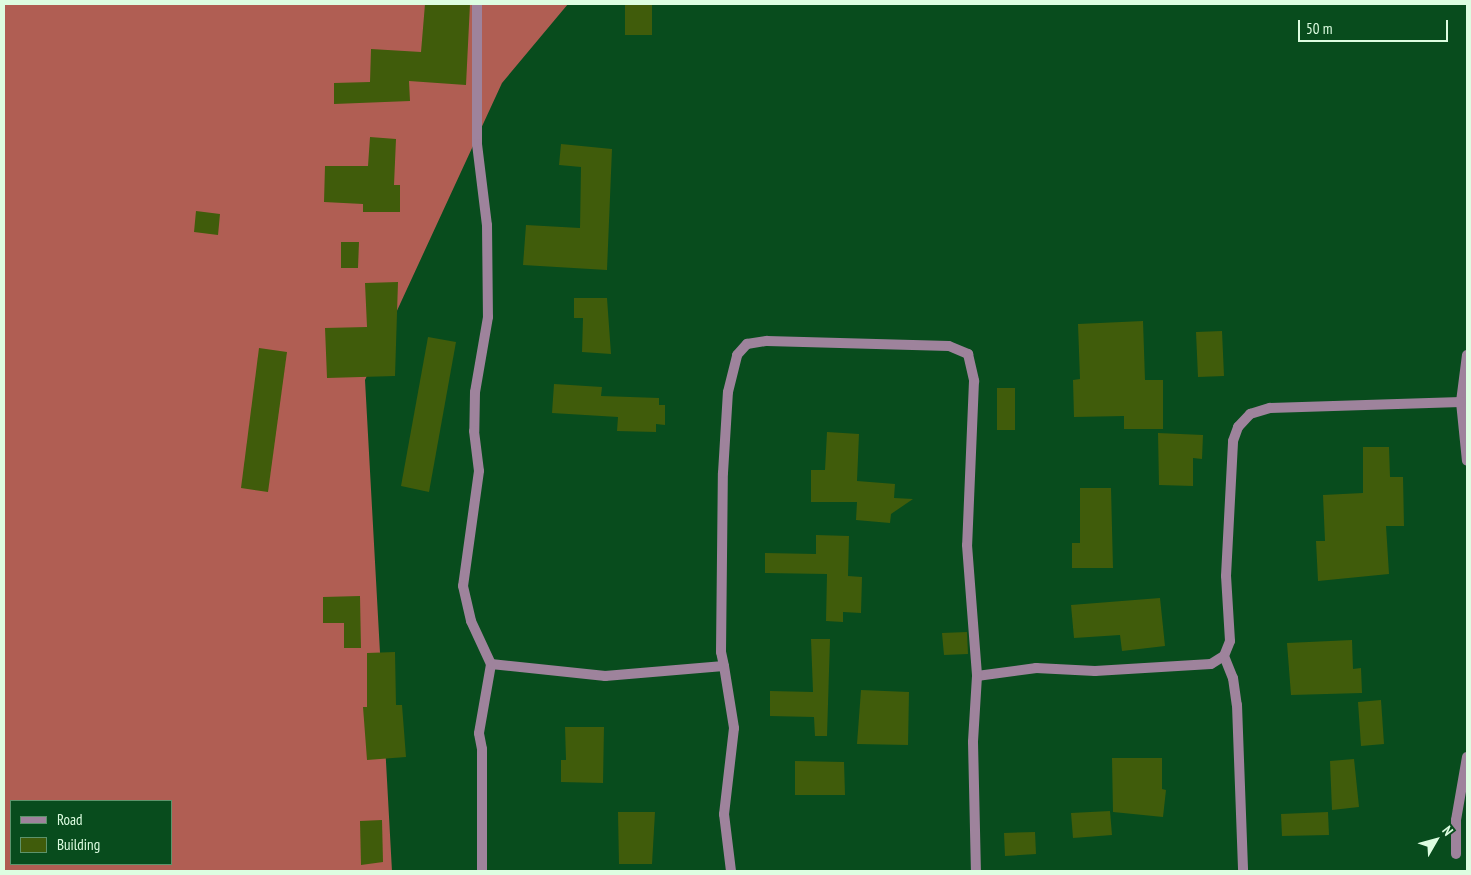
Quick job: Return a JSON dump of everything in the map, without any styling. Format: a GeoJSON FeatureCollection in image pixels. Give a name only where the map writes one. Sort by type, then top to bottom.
{"type":"FeatureCollection","features":[{"type":"Feature","properties":{"kind":"street"},"geometry":{"type":"LineString","coordinates":[[477,4],[477,144],[487,225],[488,317],[475,392],[474,432],[479,470],[464,586],[471,621],[490,664],[479,733],[482,749],[482,871]]}},
{"type":"Feature","properties":{"kind":"street"},"geometry":{"type":"LineString","coordinates":[[730,871],[724,814],[734,728],[721,652],[723,473],[728,392],[737,354],[747,344],[767,341],[949,346],[968,354],[974,381],[967,545],[977,676],[973,742],[976,871]]}},
{"type":"Feature","properties":{"kind":"street"},"geometry":{"type":"LineString","coordinates":[[1467,355],[1461,402],[1467,462]]}},
{"type":"Feature","properties":{"kind":"street"},"geometry":{"type":"LineString","coordinates":[[977,676],[1036,668],[1095,671],[1187,668],[1211,664],[1224,656],[1230,641],[1226,576],[1233,441],[1238,427],[1250,414],[1270,408],[1461,402]]}},
{"type":"Feature","properties":{"kind":"street"},"geometry":{"type":"LineString","coordinates":[[1224,656],[1233,678],[1237,705],[1243,871]]}},
{"type":"Feature","properties":{"kind":"street"},"geometry":{"type":"LineString","coordinates":[[490,664],[606,676],[724,666]]}},
{"type":"Feature","properties":{"kind":"street"},"geometry":{"type":"LineString","coordinates":[[1456,854],[1456,820],[1467,757]]}},
{"type":"Feature","properties":{"kind":"shaded area"},"geometry":{"type":"Polygon","coordinates":[[[4,4],[568,4],[502,83],[365,380],[392,871],[4,871],[4,4]]]}},
{"type":"Feature","properties":{"kind":"building"},"geometry":{"type":"Polygon","coordinates":[[[425,4],[470,4],[466,85],[409,81],[410,101],[334,104],[334,83],[370,82],[371,49],[421,52],[425,4]]]}},
{"type":"Feature","properties":{"kind":"building"},"geometry":{"type":"Polygon","coordinates":[[[625,4],[652,4],[652,35],[625,35],[625,4]]]}},
{"type":"Feature","properties":{"kind":"building"},"geometry":{"type":"Polygon","coordinates":[[[370,137],[396,139],[394,185],[400,185],[400,212],[363,212],[363,204],[324,202],[325,166],[368,166],[370,137]]]}},
{"type":"Feature","properties":{"kind":"building"},"geometry":{"type":"Polygon","coordinates":[[[561,144],[612,149],[607,270],[523,265],[526,225],[580,228],[581,167],[559,165],[561,144]]]}},
{"type":"Feature","properties":{"kind":"building"},"geometry":{"type":"Polygon","coordinates":[[[196,211],[220,214],[218,235],[194,232],[196,211]]]}},
{"type":"Feature","properties":{"kind":"building"},"geometry":{"type":"Polygon","coordinates":[[[341,242],[359,242],[358,268],[341,268],[341,242]]]}},
{"type":"Feature","properties":{"kind":"building"},"geometry":{"type":"Polygon","coordinates":[[[398,282],[395,376],[327,378],[325,328],[367,327],[365,283],[398,282]]]}},
{"type":"Feature","properties":{"kind":"building"},"geometry":{"type":"Polygon","coordinates":[[[574,298],[607,298],[611,354],[582,352],[583,318],[574,318],[574,298]]]}},
{"type":"Feature","properties":{"kind":"building"},"geometry":{"type":"Polygon","coordinates":[[[1143,321],[1145,380],[1163,380],[1163,429],[1124,429],[1124,416],[1074,417],[1073,380],[1080,379],[1078,324],[1143,321]]]}},
{"type":"Feature","properties":{"kind":"building"},"geometry":{"type":"Polygon","coordinates":[[[1222,331],[1224,376],[1198,377],[1196,332],[1222,331]]]}},
{"type":"Feature","properties":{"kind":"building"},"geometry":{"type":"Polygon","coordinates":[[[428,337],[456,342],[429,492],[401,486],[428,337]]]}},
{"type":"Feature","properties":{"kind":"building"},"geometry":{"type":"Polygon","coordinates":[[[259,348],[287,352],[268,492],[241,488],[259,348]]]}},
{"type":"Feature","properties":{"kind":"building"},"geometry":{"type":"Polygon","coordinates":[[[554,384],[602,387],[601,396],[659,398],[659,405],[665,405],[665,425],[656,424],[656,432],[617,431],[618,417],[552,413],[554,384]]]}},
{"type":"Feature","properties":{"kind":"building"},"geometry":{"type":"Polygon","coordinates":[[[997,388],[1015,388],[1015,430],[997,430],[997,388]]]}},
{"type":"Feature","properties":{"kind":"building"},"geometry":{"type":"Polygon","coordinates":[[[827,432],[859,434],[857,481],[895,484],[894,498],[913,499],[891,514],[890,523],[856,520],[857,502],[811,502],[811,470],[825,470],[827,432]]]}},
{"type":"Feature","properties":{"kind":"building"},"geometry":{"type":"Polygon","coordinates":[[[1158,433],[1203,435],[1202,459],[1193,458],[1193,486],[1159,485],[1158,433]]]}},
{"type":"Feature","properties":{"kind":"building"},"geometry":{"type":"Polygon","coordinates":[[[1363,447],[1389,447],[1390,477],[1403,477],[1404,526],[1386,526],[1389,574],[1318,581],[1316,541],[1325,541],[1323,495],[1363,493],[1363,447]]]}},
{"type":"Feature","properties":{"kind":"building"},"geometry":{"type":"Polygon","coordinates":[[[1080,488],[1111,488],[1113,568],[1072,568],[1072,543],[1080,543],[1080,488]]]}},
{"type":"Feature","properties":{"kind":"building"},"geometry":{"type":"Polygon","coordinates":[[[816,535],[849,536],[848,576],[862,577],[861,613],[843,612],[843,622],[826,621],[827,574],[765,573],[765,553],[816,554],[816,535]]]}},
{"type":"Feature","properties":{"kind":"building"},"geometry":{"type":"Polygon","coordinates":[[[360,596],[361,648],[344,648],[344,623],[323,623],[323,597],[360,596]]]}},
{"type":"Feature","properties":{"kind":"building"},"geometry":{"type":"Polygon","coordinates":[[[1160,598],[1165,646],[1122,651],[1120,635],[1074,638],[1071,605],[1160,598]]]}},
{"type":"Feature","properties":{"kind":"building"},"geometry":{"type":"Polygon","coordinates":[[[967,632],[968,654],[944,655],[942,633],[967,632]]]}},
{"type":"Feature","properties":{"kind":"building"},"geometry":{"type":"Polygon","coordinates":[[[811,639],[830,639],[827,736],[815,736],[814,717],[770,716],[770,691],[813,692],[811,639]]]}},
{"type":"Feature","properties":{"kind":"building"},"geometry":{"type":"Polygon","coordinates":[[[1352,640],[1353,669],[1361,668],[1362,693],[1291,695],[1287,643],[1352,640]]]}},
{"type":"Feature","properties":{"kind":"building"},"geometry":{"type":"Polygon","coordinates":[[[395,652],[396,705],[402,705],[406,757],[367,760],[363,707],[367,707],[367,653],[395,652]]]}},
{"type":"Feature","properties":{"kind":"building"},"geometry":{"type":"Polygon","coordinates":[[[861,690],[909,692],[908,745],[857,744],[861,690]]]}},
{"type":"Feature","properties":{"kind":"building"},"geometry":{"type":"Polygon","coordinates":[[[1381,700],[1384,744],[1361,746],[1358,702],[1381,700]]]}},
{"type":"Feature","properties":{"kind":"building"},"geometry":{"type":"Polygon","coordinates":[[[565,727],[604,727],[603,783],[561,782],[561,760],[566,760],[565,727]]]}},
{"type":"Feature","properties":{"kind":"building"},"geometry":{"type":"Polygon","coordinates":[[[1112,758],[1162,758],[1162,789],[1166,790],[1163,817],[1113,812],[1112,758]]]}},
{"type":"Feature","properties":{"kind":"building"},"geometry":{"type":"Polygon","coordinates":[[[1354,759],[1359,807],[1332,810],[1330,761],[1354,759]]]}},
{"type":"Feature","properties":{"kind":"building"},"geometry":{"type":"Polygon","coordinates":[[[795,761],[844,762],[845,795],[795,795],[795,761]]]}},
{"type":"Feature","properties":{"kind":"building"},"geometry":{"type":"Polygon","coordinates":[[[1110,811],[1112,835],[1073,838],[1071,813],[1110,811]]]}},
{"type":"Feature","properties":{"kind":"building"},"geometry":{"type":"Polygon","coordinates":[[[618,812],[655,812],[652,864],[619,864],[618,812]]]}},
{"type":"Feature","properties":{"kind":"building"},"geometry":{"type":"Polygon","coordinates":[[[1328,812],[1329,835],[1282,836],[1281,814],[1328,812]]]}},
{"type":"Feature","properties":{"kind":"building"},"geometry":{"type":"Polygon","coordinates":[[[382,820],[383,862],[361,865],[360,821],[382,820]]]}},
{"type":"Feature","properties":{"kind":"building"},"geometry":{"type":"Polygon","coordinates":[[[1035,832],[1036,854],[1005,856],[1004,833],[1035,832]]]}}]}
